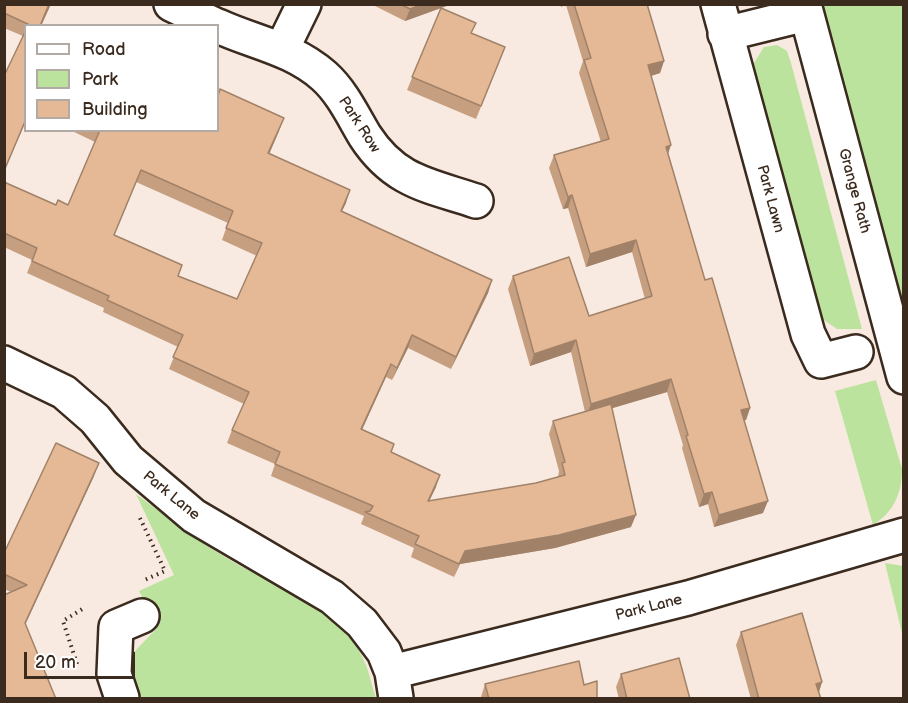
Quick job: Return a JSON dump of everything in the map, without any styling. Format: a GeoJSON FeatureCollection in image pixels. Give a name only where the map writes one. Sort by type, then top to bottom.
{"type":"FeatureCollection","features":[{"type":"Feature","properties":{"kind":"street","name":"Park Row"},"geometry":{"type":"LineString","coordinates":[[171,4],[213,24]]}},
{"type":"Feature","properties":{"kind":"street"},"geometry":{"type":"LineString","coordinates":[[282,49],[304,4]]}},
{"type":"Feature","properties":{"kind":"street","name":"Park Lawn"},"geometry":{"type":"LineString","coordinates":[[805,9],[721,19],[808,334],[821,361],[856,352]]}},
{"type":"Feature","properties":{"kind":"street","name":"Grange Rath"},"geometry":{"type":"LineString","coordinates":[[805,9],[903,377]]}},
{"type":"Feature","properties":{"kind":"street","name":"Park Row"},"geometry":{"type":"LineString","coordinates":[[219,27],[247,39],[282,49],[326,78],[380,157],[394,170],[406,178],[476,201]]}},
{"type":"Feature","properties":{"kind":"street","name":"Park Lane"},"geometry":{"type":"LineString","coordinates":[[4,363],[64,392],[94,419],[128,460],[194,516],[225,536],[308,580],[332,597],[362,623],[384,652],[394,686],[903,535]]}},
{"type":"Feature","properties":{"kind":"street"},"geometry":{"type":"LineString","coordinates":[[122,699],[114,674],[116,627],[141,616]]}},
{"type":"Feature","properties":{"kind":"path"},"geometry":{"type":"LineString","coordinates":[[128,460],[130,500],[165,570],[137,583]]}},
{"type":"Feature","properties":{"kind":"path"},"geometry":{"type":"LineString","coordinates":[[80,672],[63,621],[90,605]]}},
{"type":"Feature","properties":{"kind":"green space"},"geometry":{"type":"Polygon","coordinates":[[[821,5],[903,5],[903,308],[821,5]]]}},
{"type":"Feature","properties":{"kind":"green space"},"geometry":{"type":"Polygon","coordinates":[[[777,45],[787,51],[791,63],[862,329],[837,329],[818,316],[753,79],[752,66],[764,47],[777,45]]]}},
{"type":"Feature","properties":{"kind":"green space"},"geometry":{"type":"Polygon","coordinates":[[[876,380],[902,469],[895,501],[886,514],[873,525],[835,391],[876,380]]]}},
{"type":"Feature","properties":{"kind":"green space"},"geometry":{"type":"Polygon","coordinates":[[[136,494],[214,550],[295,594],[329,617],[356,645],[367,667],[376,698],[140,698],[129,663],[134,652],[158,627],[139,591],[174,575],[136,494]]]}},
{"type":"Feature","properties":{"kind":"green space"},"geometry":{"type":"Polygon","coordinates":[[[885,563],[903,566],[903,637],[885,563]]]}},
{"type":"Feature","properties":{"kind":"building"},"geometry":{"type":"Polygon","coordinates":[[[4,4],[49,4],[41,24],[28,24],[4,13],[4,4]]]}},
{"type":"Feature","properties":{"kind":"building"},"geometry":{"type":"Polygon","coordinates":[[[400,4],[423,4],[410,9],[400,4]]]}},
{"type":"Feature","properties":{"kind":"building"},"geometry":{"type":"Polygon","coordinates":[[[574,4],[647,4],[664,61],[648,65],[671,145],[666,147],[705,280],[712,278],[750,408],[741,410],[768,501],[719,515],[712,492],[704,494],[671,379],[591,404],[576,340],[534,354],[513,276],[569,257],[589,316],[652,296],[636,240],[590,254],[572,195],[568,197],[554,155],[609,139],[584,60],[591,58],[574,4]]]}},
{"type":"Feature","properties":{"kind":"building"},"geometry":{"type":"Polygon","coordinates":[[[441,8],[476,23],[471,33],[505,47],[481,106],[412,77],[441,8]]]}},
{"type":"Feature","properties":{"kind":"building"},"geometry":{"type":"Polygon","coordinates":[[[24,34],[24,124],[4,171],[4,76],[24,34]]]}},
{"type":"Feature","properties":{"kind":"building"},"geometry":{"type":"Polygon","coordinates":[[[220,89],[284,118],[268,153],[350,190],[341,211],[492,280],[456,357],[412,335],[397,368],[391,364],[361,429],[394,444],[391,452],[440,475],[428,501],[536,483],[565,475],[562,463],[565,462],[553,421],[611,404],[636,515],[559,535],[465,551],[459,564],[415,544],[419,536],[365,512],[370,511],[373,506],[275,464],[280,452],[232,430],[249,392],[173,357],[183,335],[107,300],[109,296],[32,261],[37,248],[4,233],[4,182],[56,205],[58,200],[68,205],[99,132],[219,132],[220,89]],[[141,170],[114,235],[182,265],[178,276],[237,299],[262,243],[226,228],[233,211],[141,170]]]}},
{"type":"Feature","properties":{"kind":"building"},"geometry":{"type":"Polygon","coordinates":[[[56,443],[99,463],[25,623],[56,699],[4,699],[4,595],[27,585],[4,574],[4,553],[56,443]]]}},
{"type":"Feature","properties":{"kind":"building"},"geometry":{"type":"Polygon","coordinates":[[[802,613],[822,682],[816,684],[821,699],[759,699],[741,632],[802,613]]]}},
{"type":"Feature","properties":{"kind":"building"},"geometry":{"type":"Polygon","coordinates":[[[679,658],[690,699],[627,699],[621,674],[679,658]]]}},
{"type":"Feature","properties":{"kind":"building"},"geometry":{"type":"Polygon","coordinates":[[[579,661],[584,685],[597,681],[597,699],[489,699],[485,684],[579,661]]]}}]}
